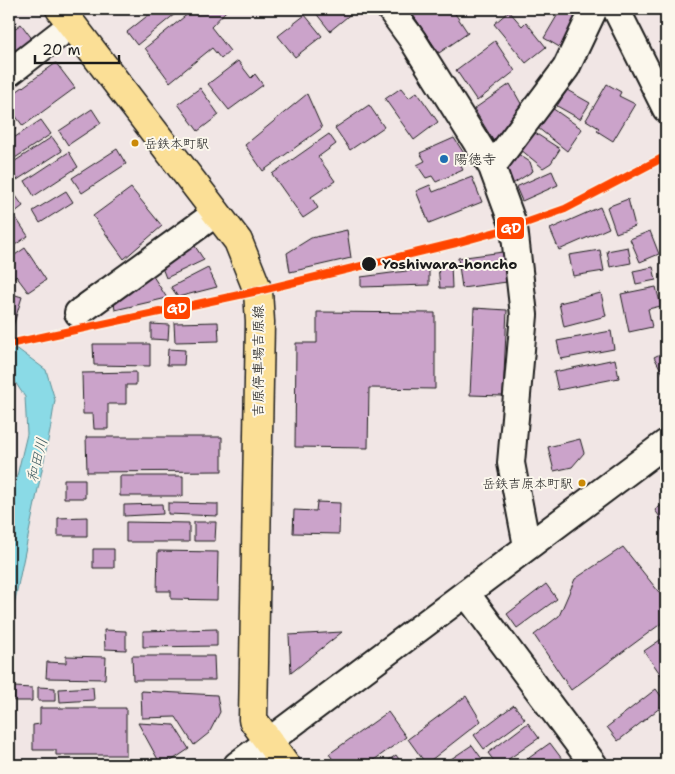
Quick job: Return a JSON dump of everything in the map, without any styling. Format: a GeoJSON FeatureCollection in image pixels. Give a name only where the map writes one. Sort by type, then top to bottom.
{"type":"FeatureCollection","features":[{"type":"Feature","properties":{"kind":"main road","name":"吉原停車場吉原線"},"geometry":{"type":"LineString","coordinates":[[66,17],[238,240],[258,291],[260,322],[252,720],[286,765]]}},
{"type":"Feature","properties":{"kind":"street"},"geometry":{"type":"LineString","coordinates":[[390,9],[412,39],[492,166],[514,227],[524,315],[510,462],[527,546]]}},
{"type":"Feature","properties":{"kind":"street"},"geometry":{"type":"LineString","coordinates":[[492,166],[566,68],[594,9]]}},
{"type":"Feature","properties":{"kind":"street"},"geometry":{"type":"LineString","coordinates":[[616,9],[666,109]]}},
{"type":"Feature","properties":{"kind":"street"},"geometry":{"type":"LineString","coordinates":[[9,73],[66,17]]}},
{"type":"Feature","properties":{"kind":"street"},"geometry":{"type":"LineString","coordinates":[[78,312],[216,213]]}},
{"type":"Feature","properties":{"kind":"street"},"geometry":{"type":"LineString","coordinates":[[237,765],[666,443]]}},
{"type":"Feature","properties":{"kind":"street"},"geometry":{"type":"LineString","coordinates":[[466,594],[594,765]]}},
{"type":"Feature","properties":{"kind":"water","name":"和田川"},"geometry":{"type":"Polygon","coordinates":[[[9,346],[19,350],[46,370],[55,400],[9,629],[9,509],[27,434],[25,397],[9,373],[9,346]]]}},
{"type":"Feature","properties":{"kind":"building"},"geometry":{"type":"Polygon","coordinates":[[[156,9],[181,9],[137,45],[127,32],[156,9]]]}},
{"type":"Feature","properties":{"kind":"building"},"geometry":{"type":"Polygon","coordinates":[[[194,9],[223,9],[226,11],[211,27],[230,51],[221,59],[212,48],[170,82],[145,48],[194,9]]]}},
{"type":"Feature","properties":{"kind":"building"},"geometry":{"type":"Polygon","coordinates":[[[319,9],[350,9],[353,12],[330,31],[315,12],[319,9]]]}},
{"type":"Feature","properties":{"kind":"building"},"geometry":{"type":"Polygon","coordinates":[[[409,9],[452,9],[468,33],[439,53],[409,9]]]}},
{"type":"Feature","properties":{"kind":"building"},"geometry":{"type":"Polygon","coordinates":[[[561,9],[584,9],[568,52],[544,38],[561,9]]]}},
{"type":"Feature","properties":{"kind":"building"},"geometry":{"type":"Polygon","coordinates":[[[9,11],[16,22],[9,27],[9,11]]]}},
{"type":"Feature","properties":{"kind":"building"},"geometry":{"type":"Polygon","coordinates":[[[509,11],[522,26],[526,22],[546,47],[526,63],[494,24],[509,11]]]}},
{"type":"Feature","properties":{"kind":"building"},"geometry":{"type":"Polygon","coordinates":[[[305,15],[322,36],[295,57],[278,36],[305,15]]]}},
{"type":"Feature","properties":{"kind":"building"},"geometry":{"type":"Polygon","coordinates":[[[21,24],[33,40],[9,58],[9,33],[21,24]]]}},
{"type":"Feature","properties":{"kind":"building"},"geometry":{"type":"Polygon","coordinates":[[[495,41],[515,71],[477,101],[456,70],[495,41]]]}},
{"type":"Feature","properties":{"kind":"building"},"geometry":{"type":"Polygon","coordinates":[[[238,61],[251,78],[255,74],[263,85],[229,110],[208,84],[238,61]]]}},
{"type":"Feature","properties":{"kind":"building"},"geometry":{"type":"Polygon","coordinates":[[[56,63],[75,88],[23,126],[9,107],[9,97],[56,63]]]}},
{"type":"Feature","properties":{"kind":"building"},"geometry":{"type":"Polygon","coordinates":[[[510,84],[524,109],[514,114],[516,119],[496,145],[474,109],[510,84]]]}},
{"type":"Feature","properties":{"kind":"building"},"geometry":{"type":"Polygon","coordinates":[[[607,84],[621,92],[619,96],[635,104],[613,141],[597,131],[599,128],[586,120],[607,84]]]}},
{"type":"Feature","properties":{"kind":"building"},"geometry":{"type":"Polygon","coordinates":[[[200,88],[219,115],[198,131],[178,104],[200,88]]]}},
{"type":"Feature","properties":{"kind":"building"},"geometry":{"type":"Polygon","coordinates":[[[401,88],[409,98],[417,92],[438,122],[414,140],[385,99],[401,88]]]}},
{"type":"Feature","properties":{"kind":"building"},"geometry":{"type":"Polygon","coordinates":[[[567,90],[590,103],[580,119],[557,106],[567,90]]]}},
{"type":"Feature","properties":{"kind":"building"},"geometry":{"type":"Polygon","coordinates":[[[307,94],[322,128],[263,171],[245,145],[307,94]]]}},
{"type":"Feature","properties":{"kind":"building"},"geometry":{"type":"Polygon","coordinates":[[[369,105],[384,127],[350,150],[335,128],[369,105]]]}},
{"type":"Feature","properties":{"kind":"building"},"geometry":{"type":"Polygon","coordinates":[[[552,108],[582,129],[567,151],[538,128],[552,108]]]}},
{"type":"Feature","properties":{"kind":"building"},"geometry":{"type":"Polygon","coordinates":[[[92,109],[101,123],[68,145],[59,131],[92,109]]]}},
{"type":"Feature","properties":{"kind":"building"},"geometry":{"type":"Polygon","coordinates":[[[9,118],[16,129],[9,134],[9,118]]]}},
{"type":"Feature","properties":{"kind":"building"},"geometry":{"type":"Polygon","coordinates":[[[41,120],[51,134],[9,162],[9,141],[41,120]]]}},
{"type":"Feature","properties":{"kind":"building"},"geometry":{"type":"Polygon","coordinates":[[[532,131],[560,149],[551,163],[543,168],[520,149],[532,131]]]}},
{"type":"Feature","properties":{"kind":"building"},"geometry":{"type":"Polygon","coordinates":[[[329,134],[336,144],[318,157],[335,181],[311,197],[318,208],[303,218],[272,174],[329,134]]]}},
{"type":"Feature","properties":{"kind":"building"},"geometry":{"type":"Polygon","coordinates":[[[52,137],[62,151],[17,180],[9,165],[52,137]]]}},
{"type":"Feature","properties":{"kind":"building","name":"陽徳寺"},"geometry":{"type":"Polygon","coordinates":[[[454,138],[467,158],[459,162],[463,170],[436,182],[432,176],[426,178],[417,165],[425,161],[420,153],[454,138]]]}},
{"type":"Feature","properties":{"kind":"building"},"geometry":{"type":"Polygon","coordinates":[[[117,149],[126,164],[82,193],[72,178],[117,149]]]}},
{"type":"Feature","properties":{"kind":"building"},"geometry":{"type":"Polygon","coordinates":[[[69,152],[78,167],[34,196],[25,181],[69,152]]]}},
{"type":"Feature","properties":{"kind":"building"},"geometry":{"type":"Polygon","coordinates":[[[515,152],[530,162],[533,171],[511,185],[504,164],[515,152]]]}},
{"type":"Feature","properties":{"kind":"building"},"geometry":{"type":"Polygon","coordinates":[[[552,171],[558,185],[522,201],[516,187],[552,171]]]}},
{"type":"Feature","properties":{"kind":"building"},"geometry":{"type":"Polygon","coordinates":[[[472,177],[482,202],[429,223],[416,191],[430,185],[433,192],[472,177]]]}},
{"type":"Feature","properties":{"kind":"building"},"geometry":{"type":"Polygon","coordinates":[[[131,188],[162,226],[124,259],[93,216],[131,188]]]}},
{"type":"Feature","properties":{"kind":"building"},"geometry":{"type":"Polygon","coordinates":[[[66,191],[73,202],[40,223],[33,211],[66,191]]]}},
{"type":"Feature","properties":{"kind":"building"},"geometry":{"type":"Polygon","coordinates":[[[13,192],[23,206],[10,216],[9,194],[13,192]]]}},
{"type":"Feature","properties":{"kind":"building"},"geometry":{"type":"Polygon","coordinates":[[[628,199],[635,226],[616,233],[607,207],[628,199]]]}},
{"type":"Feature","properties":{"kind":"building"},"geometry":{"type":"Polygon","coordinates":[[[600,207],[609,228],[559,250],[550,229],[600,207]]]}},
{"type":"Feature","properties":{"kind":"building"},"geometry":{"type":"Polygon","coordinates":[[[16,218],[28,236],[9,249],[9,223],[16,218]]]}},
{"type":"Feature","properties":{"kind":"building"},"geometry":{"type":"Polygon","coordinates":[[[347,230],[351,258],[290,272],[287,253],[311,238],[347,230]]]}},
{"type":"Feature","properties":{"kind":"building"},"geometry":{"type":"Polygon","coordinates":[[[650,231],[659,254],[640,262],[630,239],[650,231]]]}},
{"type":"Feature","properties":{"kind":"building"},"geometry":{"type":"Polygon","coordinates":[[[191,240],[204,260],[166,278],[161,265],[191,240]]]}},
{"type":"Feature","properties":{"kind":"building"},"geometry":{"type":"Polygon","coordinates":[[[628,247],[631,263],[610,267],[607,251],[628,247]]]}},
{"type":"Feature","properties":{"kind":"building"},"geometry":{"type":"Polygon","coordinates":[[[25,248],[46,280],[28,292],[16,276],[9,281],[9,259],[25,248]]]}},
{"type":"Feature","properties":{"kind":"building"},"geometry":{"type":"Polygon","coordinates":[[[600,250],[604,271],[573,276],[569,255],[600,250]]]}},
{"type":"Feature","properties":{"kind":"building"},"geometry":{"type":"Polygon","coordinates":[[[503,252],[507,282],[462,288],[458,258],[503,252]]]}},
{"type":"Feature","properties":{"kind":"building"},"geometry":{"type":"Polygon","coordinates":[[[451,264],[452,288],[440,288],[438,265],[451,264]]]}},
{"type":"Feature","properties":{"kind":"building"},"geometry":{"type":"Polygon","coordinates":[[[653,267],[656,280],[636,284],[633,271],[653,267]]]}},
{"type":"Feature","properties":{"kind":"building"},"geometry":{"type":"Polygon","coordinates":[[[208,268],[217,287],[178,297],[171,287],[208,268]]]}},
{"type":"Feature","properties":{"kind":"building"},"geometry":{"type":"Polygon","coordinates":[[[429,268],[429,285],[361,287],[361,277],[429,268]]]}},
{"type":"Feature","properties":{"kind":"building"},"geometry":{"type":"Polygon","coordinates":[[[151,273],[167,298],[115,310],[113,299],[151,273]]]}},
{"type":"Feature","properties":{"kind":"building"},"geometry":{"type":"Polygon","coordinates":[[[656,287],[661,306],[648,309],[652,327],[629,332],[621,294],[656,287]]]}},
{"type":"Feature","properties":{"kind":"building"},"geometry":{"type":"Polygon","coordinates":[[[9,293],[22,297],[13,326],[9,325],[9,293]]]}},
{"type":"Feature","properties":{"kind":"building"},"geometry":{"type":"Polygon","coordinates":[[[601,293],[606,316],[564,327],[559,303],[601,293]]]}},
{"type":"Feature","properties":{"kind":"building"},"geometry":{"type":"Polygon","coordinates":[[[474,308],[507,310],[503,396],[470,395],[474,308]]]}},
{"type":"Feature","properties":{"kind":"building"},"geometry":{"type":"Polygon","coordinates":[[[317,312],[435,313],[435,389],[369,388],[368,448],[295,447],[296,343],[317,343],[317,312]]]}},
{"type":"Feature","properties":{"kind":"building"},"geometry":{"type":"Polygon","coordinates":[[[218,322],[219,341],[175,342],[174,323],[218,322]]]}},
{"type":"Feature","properties":{"kind":"building"},"geometry":{"type":"Polygon","coordinates":[[[151,324],[169,325],[168,340],[151,339],[151,324]]]}},
{"type":"Feature","properties":{"kind":"building"},"geometry":{"type":"Polygon","coordinates":[[[611,331],[614,349],[561,359],[557,341],[611,331]]]}},
{"type":"Feature","properties":{"kind":"building"},"geometry":{"type":"Polygon","coordinates":[[[93,344],[150,344],[150,366],[94,365],[93,344]]]}},
{"type":"Feature","properties":{"kind":"building"},"geometry":{"type":"Polygon","coordinates":[[[168,349],[185,350],[184,365],[167,365],[168,349]]]}},
{"type":"Feature","properties":{"kind":"building"},"geometry":{"type":"Polygon","coordinates":[[[666,351],[666,379],[654,357],[666,351]]]}},
{"type":"Feature","properties":{"kind":"building"},"geometry":{"type":"Polygon","coordinates":[[[615,359],[619,378],[558,390],[554,372],[615,359]]]}},
{"type":"Feature","properties":{"kind":"building"},"geometry":{"type":"Polygon","coordinates":[[[136,372],[136,385],[126,385],[126,404],[108,404],[108,429],[94,429],[93,414],[83,414],[82,373],[136,372]]]}},
{"type":"Feature","properties":{"kind":"building"},"geometry":{"type":"Polygon","coordinates":[[[86,437],[222,437],[222,471],[87,472],[86,437]]]}},
{"type":"Feature","properties":{"kind":"building"},"geometry":{"type":"Polygon","coordinates":[[[580,439],[584,453],[572,467],[554,471],[548,447],[580,439]]]}},
{"type":"Feature","properties":{"kind":"building"},"geometry":{"type":"Polygon","coordinates":[[[120,476],[183,476],[183,496],[120,496],[120,476]]]}},
{"type":"Feature","properties":{"kind":"building"},"geometry":{"type":"Polygon","coordinates":[[[64,479],[85,479],[85,498],[64,498],[64,479]]]}},
{"type":"Feature","properties":{"kind":"building"},"geometry":{"type":"Polygon","coordinates":[[[317,502],[340,503],[339,534],[293,533],[294,510],[316,511],[317,502]]]}},
{"type":"Feature","properties":{"kind":"building"},"geometry":{"type":"Polygon","coordinates":[[[666,502],[666,526],[655,510],[666,502]]]}},
{"type":"Feature","properties":{"kind":"building"},"geometry":{"type":"Polygon","coordinates":[[[168,503],[218,504],[218,516],[168,514],[168,503]]]}},
{"type":"Feature","properties":{"kind":"building"},"geometry":{"type":"Polygon","coordinates":[[[162,504],[163,514],[124,516],[124,505],[162,504]]]}},
{"type":"Feature","properties":{"kind":"building"},"geometry":{"type":"Polygon","coordinates":[[[87,517],[87,536],[58,536],[58,518],[87,517]]]}},
{"type":"Feature","properties":{"kind":"building"},"geometry":{"type":"Polygon","coordinates":[[[126,522],[189,523],[189,542],[126,542],[126,522]]]}},
{"type":"Feature","properties":{"kind":"building"},"geometry":{"type":"Polygon","coordinates":[[[194,522],[216,522],[215,541],[194,541],[194,522]]]}},
{"type":"Feature","properties":{"kind":"building"},"geometry":{"type":"Polygon","coordinates":[[[623,547],[666,601],[666,620],[571,690],[534,635],[559,616],[575,579],[623,547]]]}},
{"type":"Feature","properties":{"kind":"building"},"geometry":{"type":"Polygon","coordinates":[[[93,549],[114,549],[114,568],[93,568],[93,549]]]}},
{"type":"Feature","properties":{"kind":"building"},"geometry":{"type":"Polygon","coordinates":[[[158,551],[218,552],[217,600],[171,599],[171,591],[157,591],[158,551]]]}},
{"type":"Feature","properties":{"kind":"building"},"geometry":{"type":"Polygon","coordinates":[[[546,584],[557,599],[517,628],[507,614],[546,584]]]}},
{"type":"Feature","properties":{"kind":"building"},"geometry":{"type":"Polygon","coordinates":[[[217,629],[217,646],[143,647],[143,631],[217,629]]]}},
{"type":"Feature","properties":{"kind":"building"},"geometry":{"type":"Polygon","coordinates":[[[104,630],[126,631],[126,650],[105,649],[104,630]]]}},
{"type":"Feature","properties":{"kind":"building"},"geometry":{"type":"Polygon","coordinates":[[[342,632],[291,673],[289,635],[342,632]]]}},
{"type":"Feature","properties":{"kind":"building"},"geometry":{"type":"Polygon","coordinates":[[[666,636],[666,682],[644,651],[666,636]]]}},
{"type":"Feature","properties":{"kind":"building"},"geometry":{"type":"Polygon","coordinates":[[[66,656],[106,657],[105,679],[46,678],[47,662],[66,663],[66,656]]]}},
{"type":"Feature","properties":{"kind":"building"},"geometry":{"type":"Polygon","coordinates":[[[132,656],[214,656],[215,680],[133,680],[132,656]]]}},
{"type":"Feature","properties":{"kind":"building"},"geometry":{"type":"Polygon","coordinates":[[[14,687],[32,688],[32,701],[14,701],[14,687]]]}},
{"type":"Feature","properties":{"kind":"building"},"geometry":{"type":"Polygon","coordinates":[[[38,687],[55,688],[55,701],[38,701],[38,687]]]}},
{"type":"Feature","properties":{"kind":"building"},"geometry":{"type":"Polygon","coordinates":[[[93,687],[94,700],[60,702],[59,689],[93,687]]]}},
{"type":"Feature","properties":{"kind":"building"},"geometry":{"type":"Polygon","coordinates":[[[656,689],[666,703],[618,741],[607,727],[656,689]]]}},
{"type":"Feature","properties":{"kind":"building"},"geometry":{"type":"Polygon","coordinates":[[[141,691],[217,695],[220,712],[209,733],[194,745],[176,717],[142,718],[141,691]]]}},
{"type":"Feature","properties":{"kind":"building"},"geometry":{"type":"Polygon","coordinates":[[[466,696],[481,721],[426,764],[408,739],[466,696]]]}},
{"type":"Feature","properties":{"kind":"building"},"geometry":{"type":"Polygon","coordinates":[[[514,705],[525,719],[484,749],[474,735],[514,705]]]}},
{"type":"Feature","properties":{"kind":"building"},"geometry":{"type":"Polygon","coordinates":[[[40,708],[126,708],[126,755],[56,755],[56,750],[33,750],[33,725],[40,724],[40,708]]]}},
{"type":"Feature","properties":{"kind":"building"},"geometry":{"type":"Polygon","coordinates":[[[388,712],[406,737],[367,765],[337,765],[329,754],[388,712]]]}},
{"type":"Feature","properties":{"kind":"building"},"geometry":{"type":"Polygon","coordinates":[[[138,723],[174,725],[189,749],[165,765],[161,765],[138,723]]]}},
{"type":"Feature","properties":{"kind":"building"},"geometry":{"type":"Polygon","coordinates":[[[528,723],[539,738],[500,765],[497,765],[488,753],[528,723]]]}},
{"type":"Feature","properties":{"kind":"building"},"geometry":{"type":"Polygon","coordinates":[[[550,743],[565,763],[562,765],[519,765],[550,743]]]}},
{"type":"Feature","properties":{"kind":"building"},"geometry":{"type":"Polygon","coordinates":[[[472,745],[485,763],[481,765],[442,765],[472,745]]]}},
{"type":"Feature","properties":{"kind":"building"},"geometry":{"type":"Polygon","coordinates":[[[396,755],[403,765],[382,765],[396,755]]]}},
{"type":"Feature","properties":{"kind":"transit line","name":"GD"},"geometry":{"type":"LineString","coordinates":[[9,344],[258,291],[514,227],[565,209],[666,156]]}},
{"type":"Feature","properties":{"kind":"place","name":"岳鉄本町駅"},"geometry":{"type":"Point","coordinates":[135,143]}},
{"type":"Feature","properties":{"kind":"place","name":"陽徳寺"},"geometry":{"type":"Point","coordinates":[444,159]}},
{"type":"Feature","properties":{"kind":"place","name":"Yoshiwara-honcho"},"geometry":{"type":"Point","coordinates":[369,264]}},
{"type":"Feature","properties":{"kind":"place","name":"岳鉄吉原本町駅"},"geometry":{"type":"Point","coordinates":[582,483]}}]}
